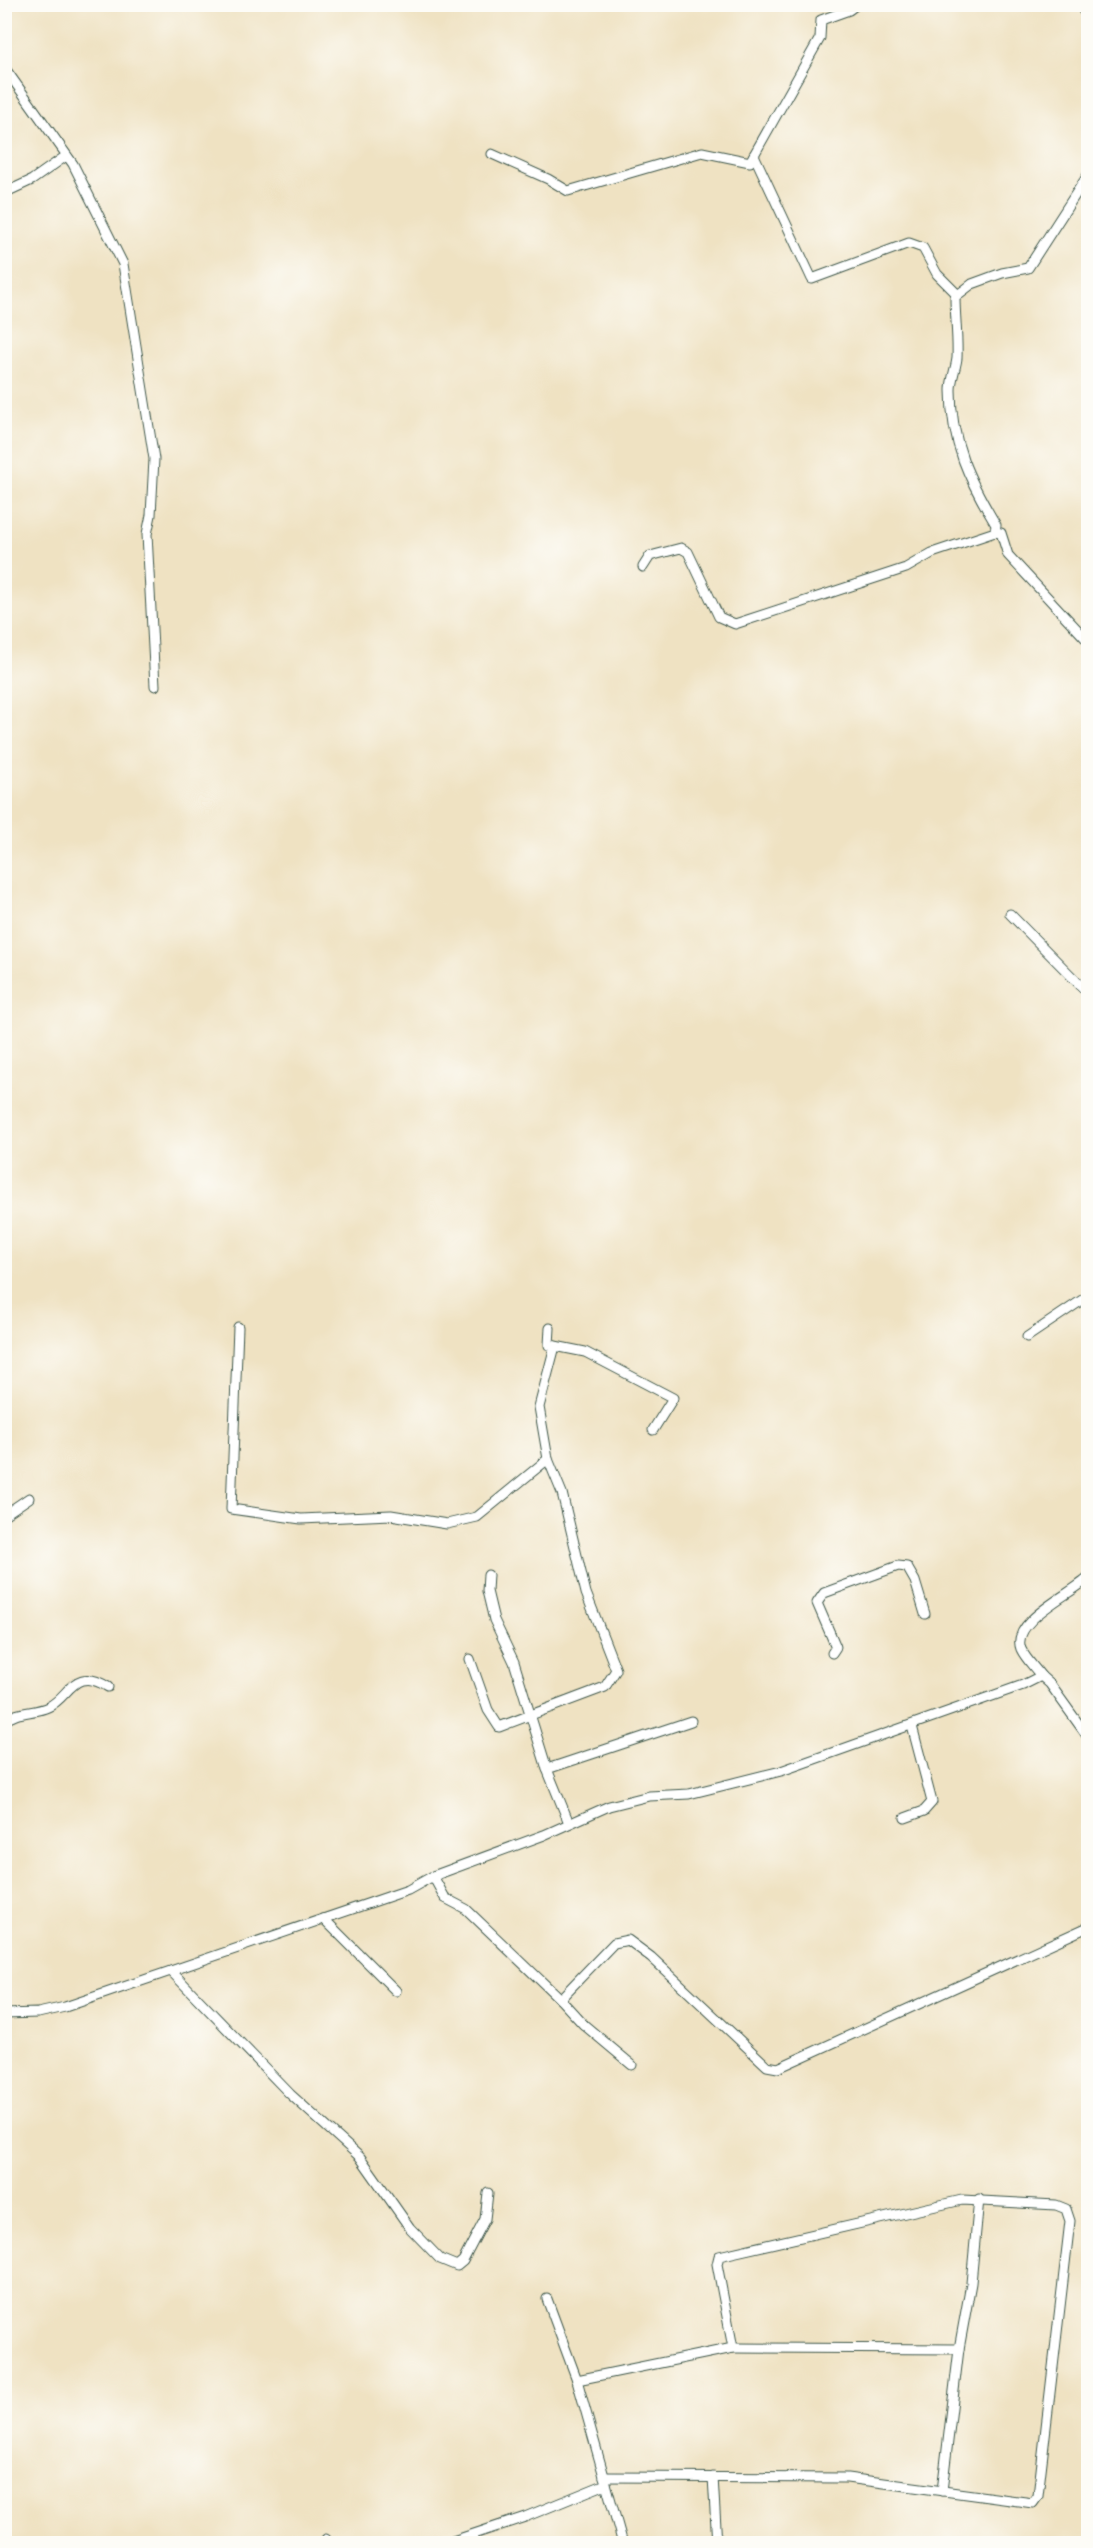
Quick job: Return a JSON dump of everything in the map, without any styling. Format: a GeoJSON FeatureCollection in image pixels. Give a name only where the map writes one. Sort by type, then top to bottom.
{"type":"FeatureCollection","features":[{"type":"Feature","properties":{"kind":"street"},"geometry":{"type":"LineString","coordinates":[[492,154],[548,178],[568,191],[702,152],[750,162],[820,38],[821,20],[849,10],[856,4]]}},
{"type":"Feature","properties":{"kind":"street"},"geometry":{"type":"LineString","coordinates":[[1079,4],[1089,17]]}},
{"type":"Feature","properties":{"kind":"street"},"geometry":{"type":"LineString","coordinates":[[4,67],[87,188],[123,264],[154,459],[151,515],[147,534],[155,686]]}},
{"type":"Feature","properties":{"kind":"street"},"geometry":{"type":"LineString","coordinates":[[754,155],[812,279],[909,243],[923,248],[937,274],[957,294]]}},
{"type":"Feature","properties":{"kind":"street"},"geometry":{"type":"LineString","coordinates":[[4,193],[32,180],[66,156]]}},
{"type":"Feature","properties":{"kind":"street"},"geometry":{"type":"LineString","coordinates":[[995,532],[996,525],[970,483],[954,424],[951,388],[957,358],[955,297],[972,284],[1002,273],[1028,268],[1089,175]]}},
{"type":"Feature","properties":{"kind":"street"},"geometry":{"type":"LineString","coordinates":[[643,567],[651,556],[681,548],[688,552],[719,617],[735,624],[906,568],[932,553],[995,532],[1001,533],[1008,555],[1089,641]]}},
{"type":"Feature","properties":{"kind":"street"},"geometry":{"type":"LineString","coordinates":[[1010,914],[1089,993]]}},
{"type":"Feature","properties":{"kind":"street"},"geometry":{"type":"LineString","coordinates":[[1027,1337],[1089,1296]]}},
{"type":"Feature","properties":{"kind":"street"},"geometry":{"type":"LineString","coordinates":[[238,1327],[231,1509],[301,1519],[391,1515],[447,1524],[477,1517],[548,1460]]}},
{"type":"Feature","properties":{"kind":"street"},"geometry":{"type":"LineString","coordinates":[[550,1328],[549,1345],[585,1352],[673,1398],[653,1430]]}},
{"type":"Feature","properties":{"kind":"street"},"geometry":{"type":"LineString","coordinates":[[470,1659],[488,1710],[499,1727],[530,1718],[605,1687],[616,1670],[586,1593],[562,1492],[548,1460],[538,1407],[555,1346]]}},
{"type":"Feature","properties":{"kind":"street"},"geometry":{"type":"LineString","coordinates":[[4,1515],[29,1498]]}},
{"type":"Feature","properties":{"kind":"street"},"geometry":{"type":"LineString","coordinates":[[832,1653],[836,1647],[817,1603],[824,1593],[898,1566],[906,1567],[915,1581],[925,1614]]}},
{"type":"Feature","properties":{"kind":"street"},"geometry":{"type":"LineString","coordinates":[[488,1575],[487,1591],[494,1620],[514,1662],[547,1769],[569,1823]]}},
{"type":"Feature","properties":{"kind":"street"},"geometry":{"type":"LineString","coordinates":[[1089,1578],[1046,1607],[1022,1630],[1019,1640],[1021,1650],[1050,1684],[1089,1737]]}},
{"type":"Feature","properties":{"kind":"street"},"geometry":{"type":"LineString","coordinates":[[4,2014],[38,2013],[65,2007],[408,1890],[433,1876],[609,1806],[649,1796],[689,1794],[782,1771],[881,1734],[912,1726],[1041,1676]]}},
{"type":"Feature","properties":{"kind":"street"},"geometry":{"type":"LineString","coordinates":[[4,1722],[12,1715],[49,1707],[74,1683],[95,1681],[108,1687]]}},
{"type":"Feature","properties":{"kind":"street"},"geometry":{"type":"LineString","coordinates":[[547,1769],[691,1721]]}},
{"type":"Feature","properties":{"kind":"street"},"geometry":{"type":"LineString","coordinates":[[905,1818],[924,1811],[932,1802],[912,1726]]}},
{"type":"Feature","properties":{"kind":"street"},"geometry":{"type":"LineString","coordinates":[[433,1876],[445,1898],[466,1909],[583,2024],[632,2065]]}},
{"type":"Feature","properties":{"kind":"street"},"geometry":{"type":"LineString","coordinates":[[324,1919],[396,1991]]}},
{"type":"Feature","properties":{"kind":"street"},"geometry":{"type":"LineString","coordinates":[[560,1999],[614,1943],[628,1940],[651,1958],[767,2066],[778,2068],[1089,1927]]}},
{"type":"Feature","properties":{"kind":"street"},"geometry":{"type":"LineString","coordinates":[[171,1971],[290,2094],[360,2157],[410,2228],[440,2259],[457,2266],[463,2261],[485,2219],[488,2193]]}},
{"type":"Feature","properties":{"kind":"street"},"geometry":{"type":"LineString","coordinates":[[444,2544],[525,2517],[605,2481],[713,2477],[847,2478],[1029,2504],[1038,2496],[1070,2221],[1066,2209],[1056,2205],[979,2199],[931,2206],[719,2256],[717,2264],[733,2348]]}},
{"type":"Feature","properties":{"kind":"street"},"geometry":{"type":"LineString","coordinates":[[942,2491],[959,2349],[971,2283],[979,2199]]}},
{"type":"Feature","properties":{"kind":"street"},"geometry":{"type":"LineString","coordinates":[[547,2299],[577,2380],[623,2544]]}},
{"type":"Feature","properties":{"kind":"street"},"geometry":{"type":"LineString","coordinates":[[577,2380],[733,2348],[959,2349]]}},
{"type":"Feature","properties":{"kind":"street"},"geometry":{"type":"LineString","coordinates":[[713,2477],[717,2544]]}}]}
